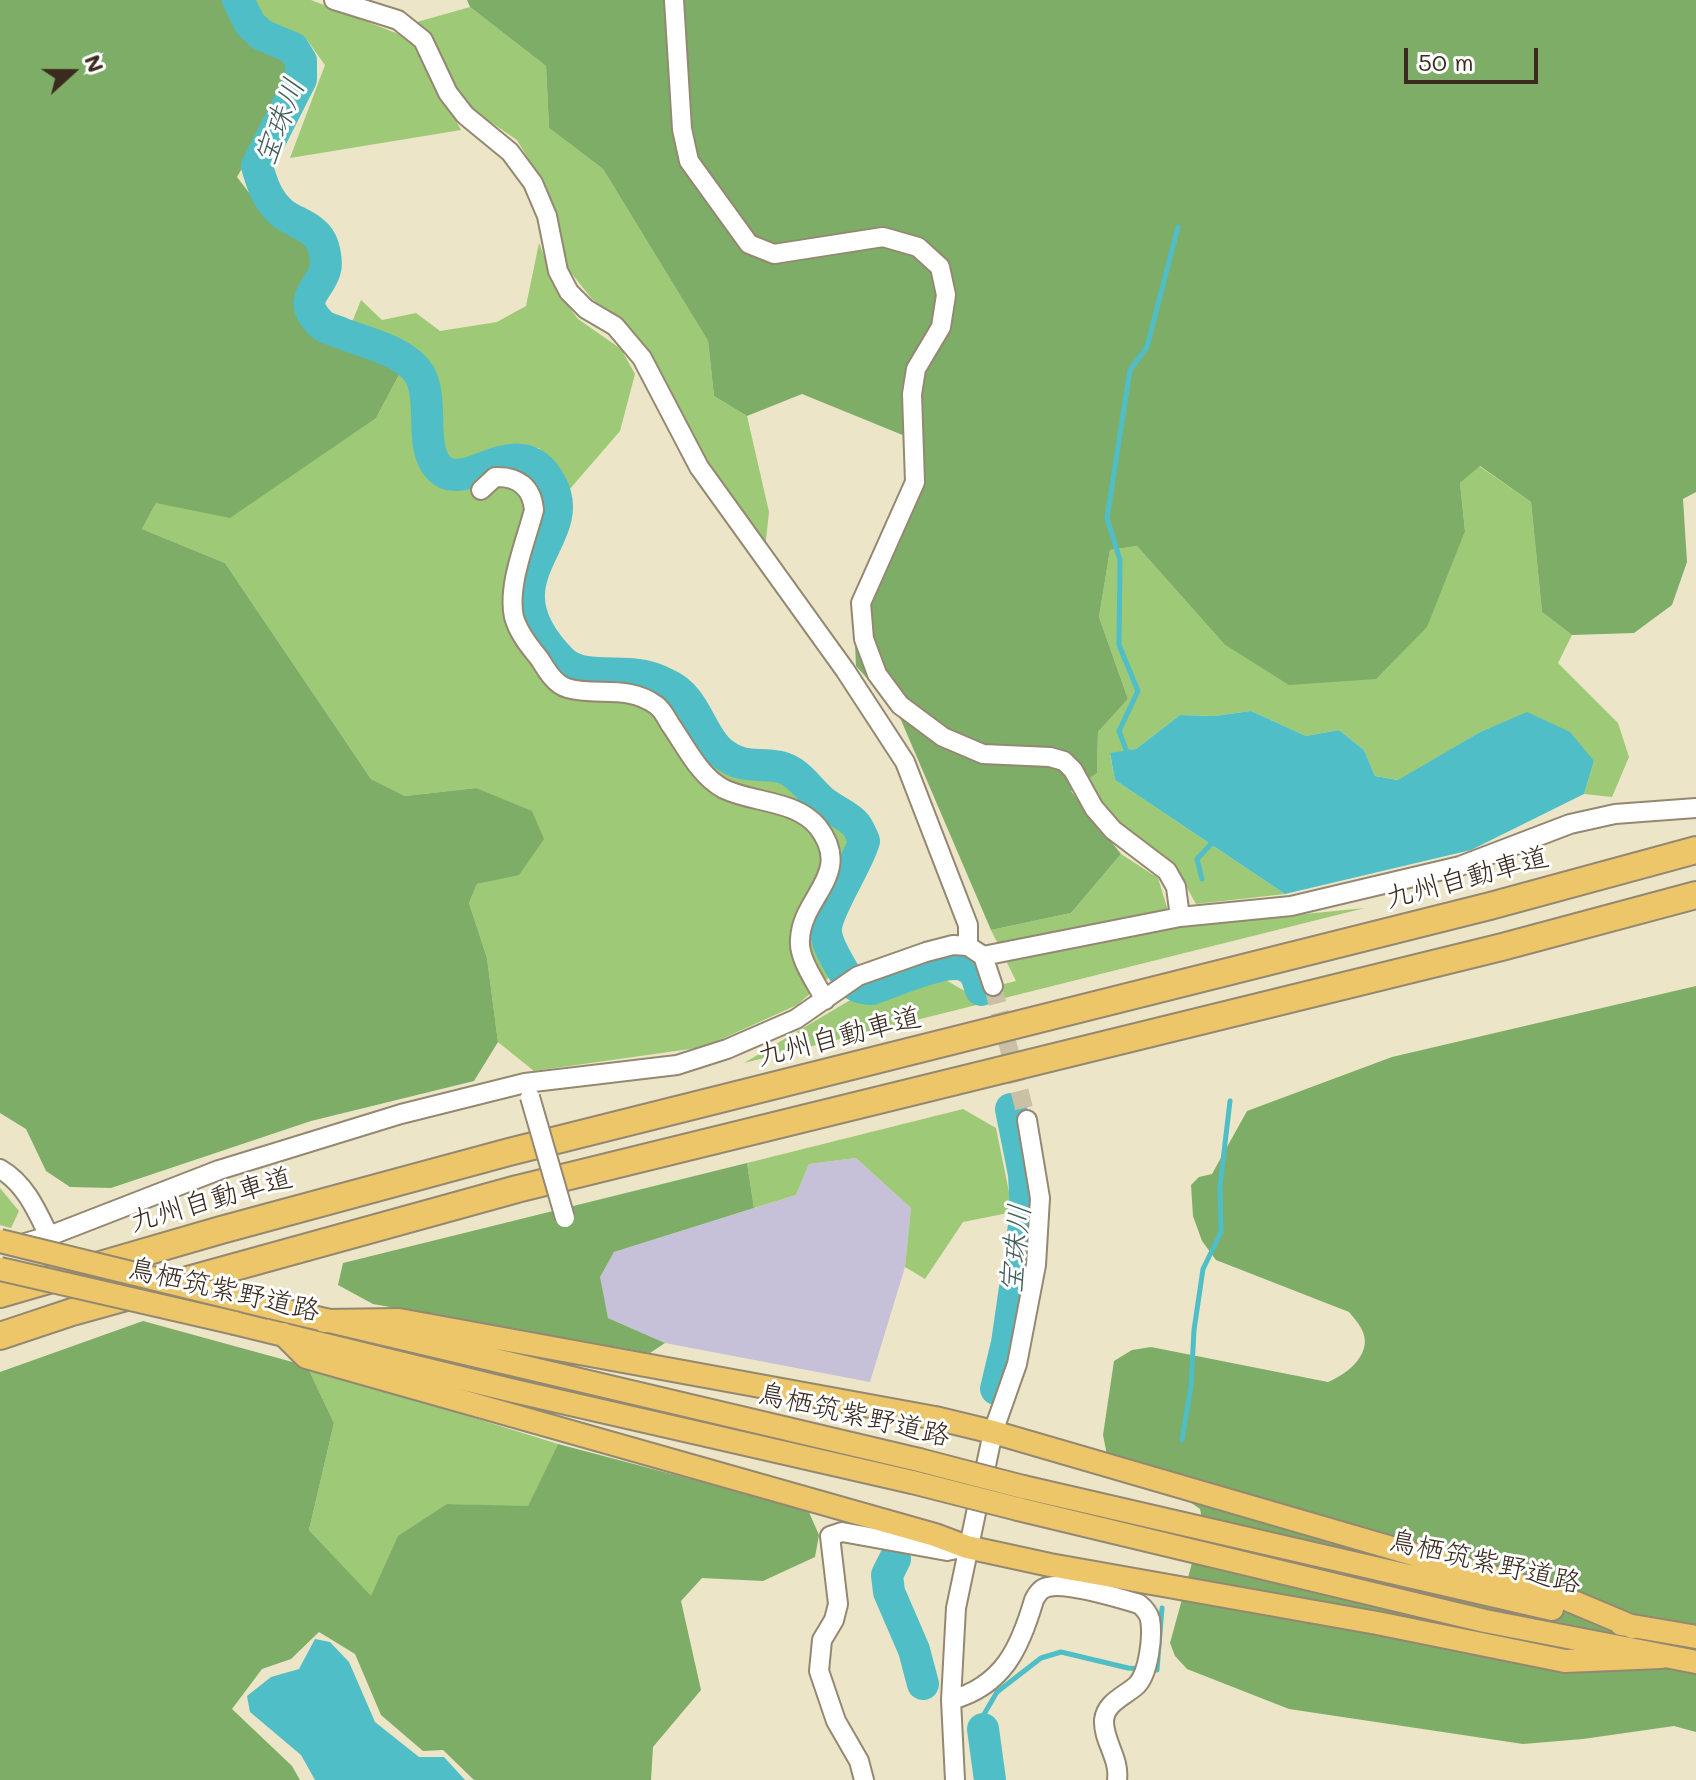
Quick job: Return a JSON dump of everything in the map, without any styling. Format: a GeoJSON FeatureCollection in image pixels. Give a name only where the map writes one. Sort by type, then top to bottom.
{"type":"FeatureCollection","features":[{"type":"Feature","properties":{"kind":"highway","name":"九州自動車道"},"geometry":{"type":"LineString","coordinates":[[0,1294],[509,1152],[1476,910],[1696,850]]}},
{"type":"Feature","properties":{"kind":"highway"},"geometry":{"type":"LineString","coordinates":[[0,1336],[72,1312],[517,1189],[1502,947],[1696,895]]}},
{"type":"Feature","properties":{"kind":"highway"},"geometry":{"type":"LineString","coordinates":[[0,1343],[72,1312]]}},
{"type":"Feature","properties":{"kind":"main road","name":"鳥栖筑紫野道路"},"geometry":{"type":"LineString","coordinates":[[0,1241],[324,1321],[919,1460],[1021,1498],[1485,1621],[1696,1662]]}},
{"type":"Feature","properties":{"kind":"main road","name":"鳥栖筑紫野道路"},"geometry":{"type":"LineString","coordinates":[[0,1269],[912,1482],[1021,1498],[1633,1627],[1696,1637]]}},
{"type":"Feature","properties":{"kind":"main road"},"geometry":{"type":"LineString","coordinates":[[324,1321],[399,1320],[935,1418],[993,1432],[1564,1598],[1633,1627]]}},
{"type":"Feature","properties":{"kind":"main road"},"geometry":{"type":"LineString","coordinates":[[283,1334],[306,1357],[967,1547],[1565,1661],[1661,1657]]}},
{"type":"Feature","properties":{"kind":"street"},"geometry":{"type":"LineString","coordinates":[[334,0],[398,20],[423,40],[456,104],[510,152],[533,183],[547,216],[558,271],[569,292],[586,309],[615,326],[642,358],[699,467],[845,670],[905,762],[976,951],[993,986]]}},
{"type":"Feature","properties":{"kind":"street"},"geometry":{"type":"LineString","coordinates":[[674,0],[682,129],[689,161],[749,244],[774,254],[883,237],[918,247],[940,267],[946,295],[941,327],[916,369],[912,394],[915,482],[861,603],[864,639],[877,674],[900,705],[943,737],[983,754],[1050,757],[1064,761],[1073,770],[1094,808],[1113,830],[1167,871],[1176,887],[1180,917]]}},
{"type":"Feature","properties":{"kind":"street"},"geometry":{"type":"LineString","coordinates":[[481,490],[495,477],[511,476],[524,484],[533,498],[534,510],[512,592],[514,617],[523,637],[556,682],[568,689],[623,691],[651,702],[658,706],[701,770],[723,788],[802,813],[816,825],[826,841],[831,863],[827,879],[804,922],[800,938],[801,952],[825,1000]]}},
{"type":"Feature","properties":{"kind":"street"},"geometry":{"type":"LineString","coordinates":[[0,1251],[49,1236],[219,1170],[401,1114],[677,1065],[727,1049],[796,1019],[858,976],[926,952],[953,945],[976,951],[1180,917],[1291,906],[1460,866],[1570,824],[1615,814],[1696,808]]}},
{"type":"Feature","properties":{"kind":"street"},"geometry":{"type":"LineString","coordinates":[[528,1090],[565,1218]]}},
{"type":"Feature","properties":{"kind":"street"},"geometry":{"type":"LineString","coordinates":[[955,1780],[951,1700],[956,1608],[993,1432],[1017,1364],[1036,1265],[1040,1198],[1027,1120]]}},
{"type":"Feature","properties":{"kind":"street"},"geometry":{"type":"LineString","coordinates":[[0,1169],[8,1173],[34,1203],[49,1236]]}},
{"type":"Feature","properties":{"kind":"street"},"geometry":{"type":"LineString","coordinates":[[864,1780],[859,1761],[836,1721],[819,1671],[822,1640],[834,1620],[838,1604],[830,1536],[842,1532],[947,1551],[967,1547]]}},
{"type":"Feature","properties":{"kind":"street"},"geometry":{"type":"LineString","coordinates":[[951,1700],[976,1690],[1015,1653],[1038,1592],[1048,1587],[1074,1588],[1139,1604],[1150,1619],[1144,1669],[1138,1684],[1109,1708],[1104,1718],[1105,1732],[1117,1761],[1117,1780]]}},
{"type":"Feature","properties":{"kind":"shaded area"},"geometry":{"type":"Polygon","coordinates":[[[856,1158],[911,1208],[905,1267],[870,1382],[665,1343],[608,1318],[599,1278],[614,1252],[796,1195],[809,1164],[856,1158]]]}},
{"type":"Feature","properties":{"kind":"green space"},"geometry":{"type":"Polygon","coordinates":[[[0,0],[226,0],[248,43],[281,55],[292,82],[237,177],[266,215],[307,235],[316,262],[294,305],[316,335],[381,356],[400,373],[376,418],[230,518],[156,503],[142,529],[225,563],[371,779],[405,796],[476,788],[532,811],[544,839],[519,875],[477,884],[469,903],[487,958],[498,1042],[474,1081],[311,1121],[111,1188],[70,1187],[46,1171],[26,1129],[0,1113],[0,0]]]}},
{"type":"Feature","properties":{"kind":"green space"},"geometry":{"type":"Polygon","coordinates":[[[255,0],[311,0],[409,38],[461,130],[290,158],[325,65],[307,40],[265,20],[255,0]]]}},
{"type":"Feature","properties":{"kind":"green space"},"geometry":{"type":"Polygon","coordinates":[[[467,0],[1696,0],[1696,492],[1683,499],[1687,562],[1672,605],[1634,633],[1572,635],[1542,612],[1531,502],[1480,466],[1460,483],[1465,531],[1427,627],[1376,679],[1289,685],[1224,644],[1137,546],[1110,550],[1099,617],[1128,699],[1098,732],[1097,773],[1071,791],[1121,854],[1071,913],[991,930],[898,713],[856,666],[853,600],[908,493],[910,438],[802,394],[747,416],[714,396],[708,341],[603,169],[549,128],[546,66],[470,7],[467,0]]]}},
{"type":"Feature","properties":{"kind":"green space"},"geometry":{"type":"Polygon","coordinates":[[[470,7],[546,66],[549,128],[603,169],[708,341],[714,396],[747,416],[769,512],[765,549],[709,466],[633,332],[592,299],[568,269],[547,190],[517,140],[464,104],[417,22],[470,7]]]}},
{"type":"Feature","properties":{"kind":"green space"},"geometry":{"type":"Polygon","coordinates":[[[539,243],[558,292],[578,319],[621,349],[635,374],[620,431],[569,490],[539,448],[493,450],[459,463],[439,451],[431,378],[404,351],[350,327],[361,300],[382,320],[416,313],[440,331],[497,322],[526,306],[539,243]]]}},
{"type":"Feature","properties":{"kind":"green space"},"geometry":{"type":"Polygon","coordinates":[[[400,373],[419,387],[423,461],[435,476],[461,483],[500,469],[518,468],[535,478],[548,499],[550,521],[522,580],[523,614],[560,667],[578,676],[653,685],[680,707],[714,759],[739,770],[784,778],[818,814],[843,827],[852,852],[818,926],[834,973],[797,1005],[704,1047],[534,1071],[498,1042],[487,958],[469,903],[477,884],[519,874],[476,788],[405,796],[371,779],[225,563],[142,529],[156,503],[376,418],[400,373]]]}},
{"type":"Feature","properties":{"kind":"green space"},"geometry":{"type":"Polygon","coordinates":[[[1479,466],[1531,502],[1542,612],[1572,635],[1558,663],[1618,723],[1629,757],[1612,797],[1584,794],[1594,761],[1526,713],[1480,732],[1399,780],[1375,776],[1364,750],[1339,730],[1306,736],[1251,711],[1214,716],[1180,715],[1136,749],[1110,754],[1115,780],[1285,894],[1196,904],[1175,866],[1071,790],[1097,773],[1098,732],[1128,699],[1099,617],[1110,550],[1137,546],[1224,644],[1465,531],[1460,483],[1479,466]]]}},
{"type":"Feature","properties":{"kind":"green space"},"geometry":{"type":"Polygon","coordinates":[[[1121,854],[1158,878],[1173,927],[1365,908],[744,1063],[852,999],[944,979],[968,993],[1016,981],[991,930],[1071,913],[1121,854]]]}},
{"type":"Feature","properties":{"kind":"green space"},"geometry":{"type":"Polygon","coordinates":[[[1696,986],[1696,1732],[1674,1726],[1523,1744],[1289,1709],[1187,1669],[1175,1656],[1170,1643],[1203,1523],[1200,1509],[1183,1497],[1108,1460],[1103,1435],[1114,1361],[1132,1350],[1151,1347],[1328,1382],[1351,1368],[1365,1345],[1361,1328],[1349,1312],[1216,1260],[1202,1241],[1193,1216],[1191,1185],[1199,1177],[1212,1174],[1247,1111],[1392,1057],[1696,986]]]}},
{"type":"Feature","properties":{"kind":"green space"},"geometry":{"type":"Polygon","coordinates":[[[963,1109],[996,1128],[1013,1212],[963,1222],[925,1279],[905,1267],[911,1208],[856,1158],[809,1164],[796,1195],[754,1208],[747,1163],[963,1109]]]}},
{"type":"Feature","properties":{"kind":"green space"},"geometry":{"type":"Polygon","coordinates":[[[747,1163],[754,1208],[614,1252],[600,1277],[608,1318],[665,1343],[650,1353],[373,1304],[338,1285],[343,1263],[747,1163]]]}},
{"type":"Feature","properties":{"kind":"green space"},"geometry":{"type":"Polygon","coordinates":[[[0,1188],[19,1211],[11,1228],[0,1225],[0,1188]]]}},
{"type":"Feature","properties":{"kind":"green space"},"geometry":{"type":"Polygon","coordinates":[[[143,1321],[307,1366],[334,1423],[309,1530],[371,1596],[398,1536],[447,1504],[528,1506],[558,1444],[808,1510],[819,1535],[815,1557],[763,1581],[702,1578],[681,1601],[701,1690],[653,1747],[651,1780],[474,1780],[443,1750],[423,1751],[381,1715],[355,1654],[319,1632],[291,1659],[262,1669],[232,1709],[292,1766],[300,1780],[0,1780],[0,1372],[143,1321]]]}},
{"type":"Feature","properties":{"kind":"green space"},"geometry":{"type":"Polygon","coordinates":[[[307,1366],[558,1444],[528,1507],[447,1504],[371,1597],[309,1530],[334,1423],[307,1366]]]}},
{"type":"Feature","properties":{"kind":"water"},"geometry":{"type":"Polygon","coordinates":[[[1251,711],[1306,736],[1339,730],[1364,750],[1375,776],[1398,780],[1480,732],[1527,712],[1570,732],[1594,761],[1584,794],[1471,850],[1285,894],[1115,780],[1110,753],[1136,749],[1180,715],[1214,716],[1251,711]]]}},
{"type":"Feature","properties":{"kind":"water"},"geometry":{"type":"Polygon","coordinates":[[[315,1639],[330,1642],[349,1662],[375,1722],[419,1757],[444,1757],[465,1780],[315,1780],[301,1755],[250,1712],[247,1696],[271,1677],[299,1669],[315,1639]]]}},
{"type":"Feature","properties":{"kind":"waterway","name":"宝珠川"},"geometry":{"type":"LineString","coordinates":[[238,0],[250,24],[262,35],[293,48],[301,61],[301,79],[257,166],[272,203],[316,234],[323,246],[326,267],[309,301],[313,315],[324,326],[385,349],[414,367],[424,386],[430,449],[439,468],[450,475],[463,474],[509,460],[524,460],[538,467],[551,484],[557,505],[554,524],[530,583],[530,606],[539,632],[569,667],[588,672],[645,676],[676,690],[692,707],[708,737],[722,753],[744,764],[787,769],[826,804],[856,825],[864,841],[830,913],[826,932],[843,971],[858,987],[872,989],[936,967],[960,965],[974,972],[981,990]]}},
{"type":"Feature","properties":{"kind":"waterway"},"geometry":{"type":"LineString","coordinates":[[1128,755],[1119,731],[1138,691],[1119,645],[1120,560],[1107,518],[1130,370],[1147,347],[1178,227]]}},
{"type":"Feature","properties":{"kind":"waterway"},"geometry":{"type":"LineString","coordinates":[[1202,879],[1197,859],[1213,842]]}},
{"type":"Feature","properties":{"kind":"waterway"},"geometry":{"type":"LineString","coordinates":[[1182,1440],[1203,1269],[1221,1232],[1220,1186],[1230,1101]]}},
{"type":"Feature","properties":{"kind":"waterway","name":"宝珠川"},"geometry":{"type":"LineString","coordinates":[[996,1389],[1007,1343],[1026,1212],[1024,1174],[1011,1109]]}},
{"type":"Feature","properties":{"kind":"waterway","name":"宝珠川"},"geometry":{"type":"LineString","coordinates":[[895,1559],[887,1575],[889,1592],[914,1650],[923,1684]]}},
{"type":"Feature","properties":{"kind":"waterway"},"geometry":{"type":"LineString","coordinates":[[983,1729],[983,1716],[997,1692],[1041,1658],[1061,1652],[1128,1668],[1157,1670],[1162,1608]]}},
{"type":"Feature","properties":{"kind":"waterway","name":"宝珠川"},"geometry":{"type":"LineString","coordinates":[[983,1729],[990,1780]]}},
{"type":"Feature","properties":{"kind":"tunnel"},"geometry":{"type":"LineString","coordinates":[[993,986],[1027,1120]]}}]}
